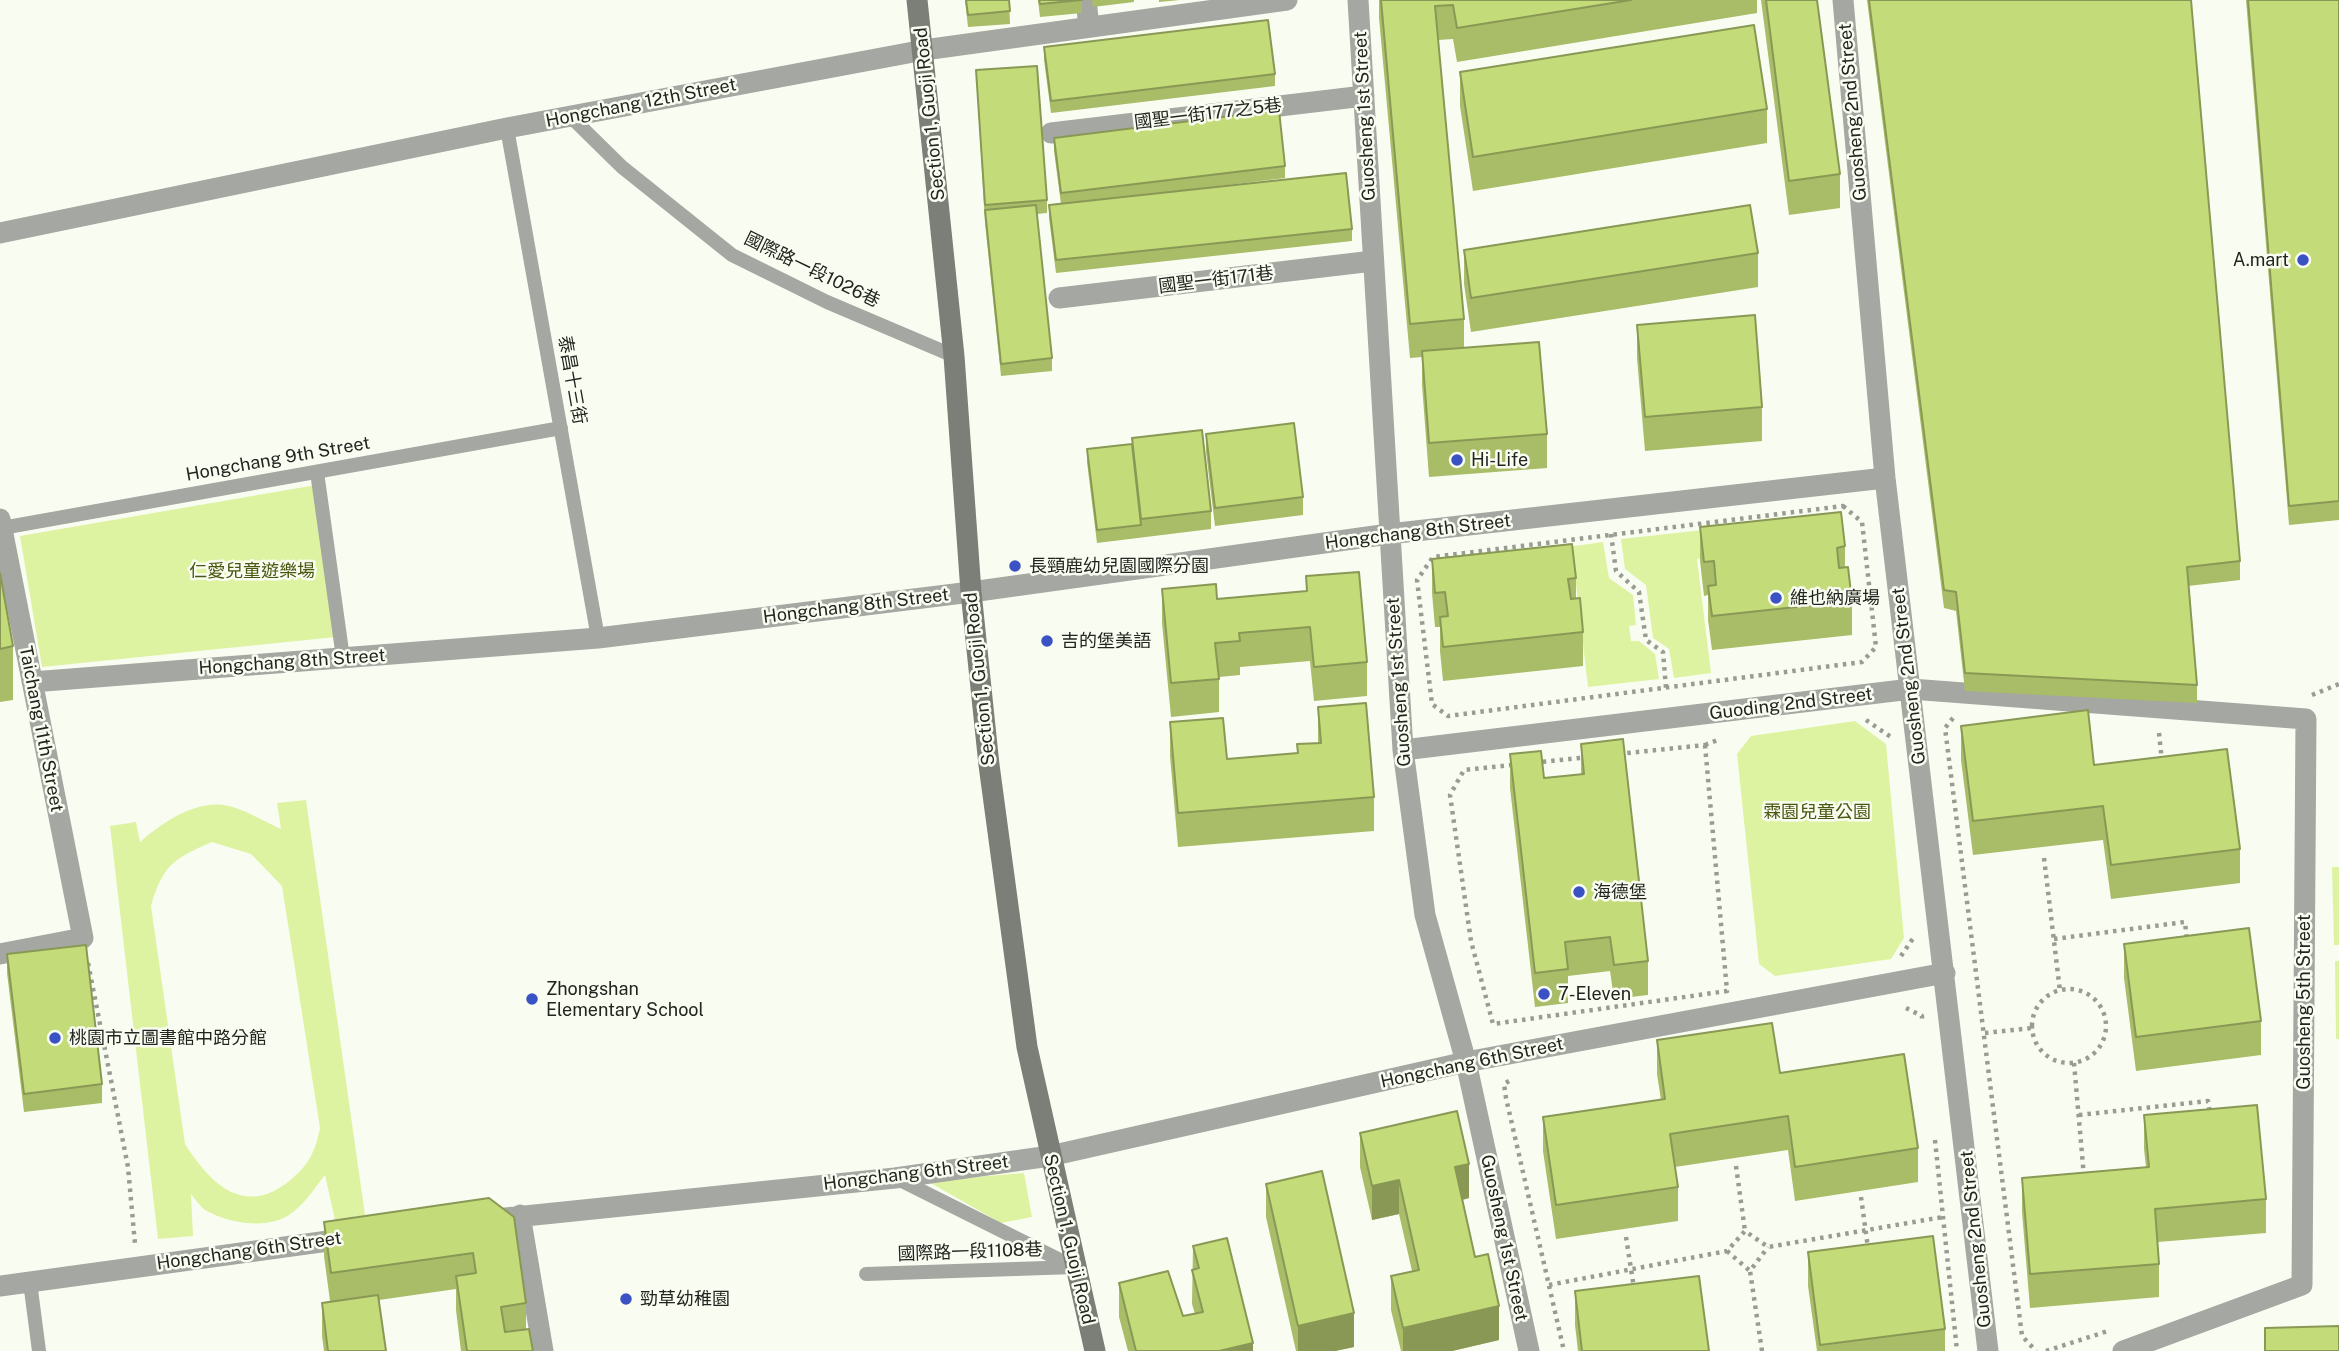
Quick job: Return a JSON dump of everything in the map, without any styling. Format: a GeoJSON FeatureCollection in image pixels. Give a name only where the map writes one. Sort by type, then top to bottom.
{"type":"FeatureCollection","features":[{"type":"Feature","properties":{"kind":"street","name":"Section 1, Guoji Road"},"geometry":{"type":"LineString","coordinates":[[917,0],[954,356],[971,592],[989,765],[1027,1047],[1095,1351]]}},
{"type":"Feature","properties":{"kind":"street"},"geometry":{"type":"LineString","coordinates":[[1086,0],[1089,27]]}},
{"type":"Feature","properties":{"kind":"street","name":"Hongchang 12th Street"},"geometry":{"type":"LineString","coordinates":[[0,233],[507,128],[924,50],[1089,27],[1212,5],[1287,0]]}},
{"type":"Feature","properties":{"kind":"street","name":"Guosheng 1st Street"},"geometry":{"type":"LineString","coordinates":[[1358,0],[1403,751],[1425,915],[1466,1062],[1529,1351]]}},
{"type":"Feature","properties":{"kind":"street","name":"Guosheng 2nd Street"},"geometry":{"type":"LineString","coordinates":[[1843,0],[1885,478],[1988,1351]]}},
{"type":"Feature","properties":{"kind":"street","name":"國聖一街177之5巷"},"geometry":{"type":"LineString","coordinates":[[1051,133],[1364,96]]}},
{"type":"Feature","properties":{"kind":"street","name":"國聖一街171巷"},"geometry":{"type":"LineString","coordinates":[[1059,298],[1373,261]]}},
{"type":"Feature","properties":{"kind":"street","name":"Hongchang 8th Street"},"geometry":{"type":"LineString","coordinates":[[32,682],[598,638],[971,592],[1389,534],[1885,478]]}},
{"type":"Feature","properties":{"kind":"street","name":"Taichang 11th Street"},"geometry":{"type":"LineString","coordinates":[[1,524],[83,938]]}},
{"type":"Feature","properties":{"kind":"street","name":"Guoding 2nd Street"},"geometry":{"type":"LineString","coordinates":[[1403,751],[1911,689],[2306,719]]}},
{"type":"Feature","properties":{"kind":"street","name":"Guosheng 5th Street"},"geometry":{"type":"LineString","coordinates":[[2179,1341],[2302,1285],[2306,719]]}},
{"type":"Feature","properties":{"kind":"street"},"geometry":{"type":"LineString","coordinates":[[0,954],[83,938]]}},
{"type":"Feature","properties":{"kind":"street","name":"Hongchang 6th Street"},"geometry":{"type":"LineString","coordinates":[[465,1222],[895,1178],[1050,1156],[1466,1062],[1945,973]]}},
{"type":"Feature","properties":{"kind":"street"},"geometry":{"type":"LineString","coordinates":[[520,1215],[543,1351]]}},
{"type":"Feature","properties":{"kind":"street","name":"Hongchang 6th Street"},"geometry":{"type":"LineString","coordinates":[[0,1286],[370,1235]]}},
{"type":"Feature","properties":{"kind":"street"},"geometry":{"type":"LineString","coordinates":[[2123,1351],[2179,1341]]}},
{"type":"Feature","properties":{"kind":"lane","name":"國際路一段1026巷"},"geometry":{"type":"LineString","coordinates":[[570,116],[622,167],[732,255],[827,302],[954,356]]}},
{"type":"Feature","properties":{"kind":"lane","name":"泰昌十三街"},"geometry":{"type":"LineString","coordinates":[[507,128],[598,638]]}},
{"type":"Feature","properties":{"kind":"lane","name":"Hongchang 9th Street"},"geometry":{"type":"LineString","coordinates":[[1,524],[317,472],[561,428]]}},
{"type":"Feature","properties":{"kind":"lane"},"geometry":{"type":"LineString","coordinates":[[317,472],[343,658]]}},
{"type":"Feature","properties":{"kind":"lane"},"geometry":{"type":"LineString","coordinates":[[895,1178],[1075,1267]]}},
{"type":"Feature","properties":{"kind":"lane","name":"國際路一段1108巷"},"geometry":{"type":"LineString","coordinates":[[866,1275],[1075,1267]]}},
{"type":"Feature","properties":{"kind":"lane"},"geometry":{"type":"LineString","coordinates":[[30,1282],[39,1351]]}},
{"type":"Feature","properties":{"kind":"path"},"geometry":{"type":"LineString","coordinates":[[1843,506],[1862,522],[1876,648],[1862,662],[1448,716],[1432,704],[1417,580],[1433,556],[1611,533],[1843,506]]}},
{"type":"Feature","properties":{"kind":"path"},"geometry":{"type":"LineString","coordinates":[[1611,533],[1616,571],[1639,592],[1646,640],[1663,652],[1666,688]]}},
{"type":"Feature","properties":{"kind":"path"},"geometry":{"type":"LineString","coordinates":[[1960,710],[1945,728],[2022,1336],[2036,1351]]}},
{"type":"Feature","properties":{"kind":"path"},"geometry":{"type":"LineString","coordinates":[[1864,718],[1891,737],[1892,751]]}},
{"type":"Feature","properties":{"kind":"path"},"geometry":{"type":"LineString","coordinates":[[2162,766],[2158,729],[2172,730]]}},
{"type":"Feature","properties":{"kind":"path"},"geometry":{"type":"LineString","coordinates":[[1726,736],[1705,745],[1464,770],[1451,795],[1471,941],[1493,1024],[1741,989]]}},
{"type":"Feature","properties":{"kind":"path"},"geometry":{"type":"LineString","coordinates":[[1705,745],[1727,991]]}},
{"type":"Feature","properties":{"kind":"path"},"geometry":{"type":"LineString","coordinates":[[2045,858],[2060,990]]}},
{"type":"Feature","properties":{"kind":"path"},"geometry":{"type":"LineString","coordinates":[[2054,939],[2185,922],[2188,946]]}},
{"type":"Feature","properties":{"kind":"path"},"geometry":{"type":"LineString","coordinates":[[1900,959],[1914,937],[1912,924]]}},
{"type":"Feature","properties":{"kind":"path"},"geometry":{"type":"LineString","coordinates":[[83,938],[128,1167],[138,1266]]}},
{"type":"Feature","properties":{"kind":"path"},"geometry":{"type":"LineString","coordinates":[[2060,990],[2085,993],[2095,1000],[2106,1021],[2102,1044],[2085,1060],[2074,1063],[2051,1059],[2041,1051],[2032,1028],[2039,1004],[2060,990]]}},
{"type":"Feature","properties":{"kind":"path"},"geometry":{"type":"LineString","coordinates":[[1896,1010],[1910,1007],[1922,1016],[1923,1030]]}},
{"type":"Feature","properties":{"kind":"path"},"geometry":{"type":"LineString","coordinates":[[1985,1033],[2032,1028]]}},
{"type":"Feature","properties":{"kind":"path"},"geometry":{"type":"LineString","coordinates":[[2074,1063],[2085,1183]]}},
{"type":"Feature","properties":{"kind":"path"},"geometry":{"type":"LineString","coordinates":[[1517,1076],[1504,1084],[1564,1351]]}},
{"type":"Feature","properties":{"kind":"path"},"geometry":{"type":"LineString","coordinates":[[2078,1115],[2208,1101],[2210,1115]]}},
{"type":"Feature","properties":{"kind":"path"},"geometry":{"type":"LineString","coordinates":[[1935,1137],[1957,1351]]}},
{"type":"Feature","properties":{"kind":"path"},"geometry":{"type":"LineString","coordinates":[[1736,1166],[1745,1231],[1768,1247]]}},
{"type":"Feature","properties":{"kind":"path"},"geometry":{"type":"LineString","coordinates":[[1861,1197],[1869,1257]]}},
{"type":"Feature","properties":{"kind":"path"},"geometry":{"type":"LineString","coordinates":[[1749,1271],[1768,1247],[1943,1217]]}},
{"type":"Feature","properties":{"kind":"path"},"geometry":{"type":"LineString","coordinates":[[1549,1285],[1727,1251],[1745,1231]]}},
{"type":"Feature","properties":{"kind":"path"},"geometry":{"type":"LineString","coordinates":[[1626,1237],[1635,1294]]}},
{"type":"Feature","properties":{"kind":"path"},"geometry":{"type":"LineString","coordinates":[[1727,1251],[1749,1271],[1762,1351]]}},
{"type":"Feature","properties":{"kind":"path"},"geometry":{"type":"LineString","coordinates":[[2046,1351],[2122,1327]]}},
{"type":"Feature","properties":{"kind":"green space","name":"仁愛兒童遊樂場"},"geometry":{"type":"Polygon","coordinates":[[[316,485],[336,637],[42,667],[20,536],[316,485]]]}},
{"type":"Feature","properties":{"kind":"green space"},"geometry":{"type":"Polygon","coordinates":[[[1721,528],[1725,555],[1697,559],[1711,673],[1674,678],[1669,649],[1653,638],[1646,585],[1625,569],[1621,539],[1721,528]]]}},
{"type":"Feature","properties":{"kind":"green space"},"geometry":{"type":"Polygon","coordinates":[[[1603,542],[1609,578],[1633,595],[1636,625],[1629,626],[1631,641],[1639,641],[1655,654],[1659,679],[1588,687],[1575,575],[1546,550],[1603,542]]]}},
{"type":"Feature","properties":{"kind":"green space","name":"霖園兒童公園"},"geometry":{"type":"Polygon","coordinates":[[[1855,721],[1886,744],[1904,938],[1891,959],[1775,976],[1759,964],[1737,754],[1751,736],[1855,721]]]}},
{"type":"Feature","properties":{"kind":"green space"},"geometry":{"type":"Polygon","coordinates":[[[306,800],[365,1215],[335,1220],[325,1175],[294,1211],[280,1220],[269,1222],[247,1223],[214,1215],[205,1210],[191,1194],[193,1236],[158,1239],[110,826],[136,822],[140,842],[190,810],[201,806],[224,805],[281,829],[277,803],[306,800]],[[212,842],[188,853],[165,872],[151,906],[185,1144],[217,1182],[242,1196],[272,1192],[288,1182],[306,1164],[316,1145],[320,1128],[282,886],[251,854],[212,842]]]}},
{"type":"Feature","properties":{"kind":"green space"},"geometry":{"type":"Polygon","coordinates":[[[2332,867],[2339,867],[2339,945],[2334,945],[2332,867]]]}},
{"type":"Feature","properties":{"kind":"green space"},"geometry":{"type":"Polygon","coordinates":[[[2335,961],[2339,961],[2339,1039],[2336,1039],[2335,961]]]}},
{"type":"Feature","properties":{"kind":"green space"},"geometry":{"type":"Polygon","coordinates":[[[1024,1173],[1032,1217],[1001,1223],[927,1181],[1024,1173]]]}},
{"type":"Feature","properties":{"kind":"building"},"geometry":{"type":"Polygon","coordinates":[[[966,0],[1009,0],[1010,11],[968,15],[966,0]]]}},
{"type":"Feature","properties":{"kind":"building"},"geometry":{"type":"Polygon","coordinates":[[[1039,0],[1082,0],[1040,4],[1039,0]]]}},
{"type":"Feature","properties":{"kind":"building"},"geometry":{"type":"Polygon","coordinates":[[[1381,0],[1631,0],[1457,28],[1453,5],[1435,6],[1464,319],[1410,324],[1381,0]]]}},
{"type":"Feature","properties":{"kind":"building"},"geometry":{"type":"Polygon","coordinates":[[[1766,0],[1817,0],[1840,174],[1789,181],[1766,0]]]}},
{"type":"Feature","properties":{"kind":"building"},"geometry":{"type":"Polygon","coordinates":[[[1869,0],[2191,0],[2240,561],[2187,567],[2197,685],[1965,673],[1956,592],[1944,590],[1869,0]]]}},
{"type":"Feature","properties":{"kind":"building","name":"A.mart"},"geometry":{"type":"Polygon","coordinates":[[[2248,0],[2339,0],[2339,501],[2289,506],[2248,0]]]}},
{"type":"Feature","properties":{"kind":"building"},"geometry":{"type":"Polygon","coordinates":[[[1268,20],[1275,74],[1051,101],[1044,47],[1268,20]]]}},
{"type":"Feature","properties":{"kind":"building"},"geometry":{"type":"Polygon","coordinates":[[[1754,25],[1767,109],[1473,157],[1460,72],[1754,25]]]}},
{"type":"Feature","properties":{"kind":"building"},"geometry":{"type":"Polygon","coordinates":[[[1037,66],[1047,200],[985,205],[976,70],[1037,66]]]}},
{"type":"Feature","properties":{"kind":"building"},"geometry":{"type":"Polygon","coordinates":[[[1279,110],[1285,166],[1061,193],[1054,138],[1279,110]]]}},
{"type":"Feature","properties":{"kind":"building"},"geometry":{"type":"Polygon","coordinates":[[[1346,173],[1352,229],[1056,260],[1049,205],[1346,173]]]}},
{"type":"Feature","properties":{"kind":"building"},"geometry":{"type":"Polygon","coordinates":[[[1036,205],[1052,358],[1001,364],[985,210],[1036,205]]]}},
{"type":"Feature","properties":{"kind":"building"},"geometry":{"type":"Polygon","coordinates":[[[1750,205],[1758,253],[1471,298],[1464,250],[1750,205]]]}},
{"type":"Feature","properties":{"kind":"building"},"geometry":{"type":"Polygon","coordinates":[[[1755,315],[1762,407],[1645,417],[1637,325],[1755,315]]]}},
{"type":"Feature","properties":{"kind":"building"},"geometry":{"type":"Polygon","coordinates":[[[1539,342],[1547,434],[1429,443],[1422,351],[1539,342]]]}},
{"type":"Feature","properties":{"kind":"building"},"geometry":{"type":"Polygon","coordinates":[[[1294,423],[1303,497],[1215,508],[1206,434],[1294,423]]]}},
{"type":"Feature","properties":{"kind":"building"},"geometry":{"type":"Polygon","coordinates":[[[1202,430],[1211,511],[1141,519],[1132,438],[1202,430]]]}},
{"type":"Feature","properties":{"kind":"building"},"geometry":{"type":"Polygon","coordinates":[[[1132,444],[1141,525],[1097,530],[1087,449],[1132,444]]]}},
{"type":"Feature","properties":{"kind":"building"},"geometry":{"type":"Polygon","coordinates":[[[1841,512],[1845,546],[1837,548],[1839,568],[1848,567],[1852,601],[1712,616],[1708,586],[1716,585],[1714,561],[1704,562],[1700,527],[1841,512]]]}},
{"type":"Feature","properties":{"kind":"building"},"geometry":{"type":"Polygon","coordinates":[[[1572,544],[1576,578],[1568,579],[1571,599],[1580,598],[1583,632],[1443,647],[1440,617],[1448,616],[1445,592],[1435,593],[1432,559],[1572,544]]]}},
{"type":"Feature","properties":{"kind":"building"},"geometry":{"type":"Polygon","coordinates":[[[1359,572],[1367,662],[1314,667],[1310,627],[1239,633],[1240,641],[1215,643],[1219,679],[1171,683],[1162,589],[1216,584],[1217,599],[1307,591],[1306,576],[1359,572]]]}},
{"type":"Feature","properties":{"kind":"building"},"geometry":{"type":"Polygon","coordinates":[[[0,573],[13,646],[0,649],[0,573]]]}},
{"type":"Feature","properties":{"kind":"building"},"geometry":{"type":"Polygon","coordinates":[[[1366,703],[1374,797],[1178,813],[1170,722],[1223,718],[1227,759],[1298,753],[1297,744],[1321,743],[1318,707],[1366,703]]]}},
{"type":"Feature","properties":{"kind":"building"},"geometry":{"type":"Polygon","coordinates":[[[2088,710],[2094,765],[2227,749],[2240,849],[2111,865],[2103,806],[1973,821],[1961,726],[2088,710]]]}},
{"type":"Feature","properties":{"kind":"building","name":"海德堡"},"geometry":{"type":"Polygon","coordinates":[[[1623,739],[1648,961],[1614,965],[1610,937],[1565,942],[1568,969],[1535,973],[1510,754],[1541,751],[1544,778],[1584,774],[1581,744],[1623,739]]]}},
{"type":"Feature","properties":{"kind":"building"},"geometry":{"type":"Polygon","coordinates":[[[2249,928],[2261,1021],[2136,1037],[2124,944],[2249,928]]]}},
{"type":"Feature","properties":{"kind":"building","name":"桃園市立圖書館中路分館"},"geometry":{"type":"Polygon","coordinates":[[[86,945],[102,1084],[24,1094],[7,954],[86,945]]]}},
{"type":"Feature","properties":{"kind":"building"},"geometry":{"type":"Polygon","coordinates":[[[1772,1023],[1780,1073],[1904,1054],[1918,1148],[1795,1167],[1788,1116],[1670,1134],[1678,1187],[1556,1205],[1543,1117],[1665,1099],[1657,1040],[1772,1023]]]}},
{"type":"Feature","properties":{"kind":"building"},"geometry":{"type":"Polygon","coordinates":[[[2257,1105],[2266,1199],[2155,1209],[2159,1264],[2030,1274],[2022,1178],[2149,1167],[2144,1115],[2257,1105]]]}},
{"type":"Feature","properties":{"kind":"building"},"geometry":{"type":"Polygon","coordinates":[[[1457,1111],[1469,1164],[1455,1167],[1475,1257],[1488,1254],[1499,1306],[1403,1328],[1391,1276],[1419,1270],[1399,1180],[1372,1186],[1360,1133],[1457,1111]]]}},
{"type":"Feature","properties":{"kind":"building"},"geometry":{"type":"Polygon","coordinates":[[[1322,1171],[1354,1313],[1298,1326],[1266,1184],[1322,1171]]]}},
{"type":"Feature","properties":{"kind":"building"},"geometry":{"type":"Polygon","coordinates":[[[489,1198],[514,1217],[526,1303],[501,1307],[505,1332],[529,1329],[533,1351],[467,1351],[456,1276],[476,1273],[473,1253],[331,1273],[324,1222],[489,1198]]]}},
{"type":"Feature","properties":{"kind":"building"},"geometry":{"type":"Polygon","coordinates":[[[1933,1236],[1945,1329],[1820,1345],[1808,1252],[1933,1236]]]}},
{"type":"Feature","properties":{"kind":"building"},"geometry":{"type":"Polygon","coordinates":[[[1227,1238],[1253,1343],[1219,1351],[1136,1351],[1119,1283],[1168,1271],[1183,1316],[1203,1312],[1192,1270],[1199,1268],[1193,1246],[1227,1238]]]}},
{"type":"Feature","properties":{"kind":"building"},"geometry":{"type":"Polygon","coordinates":[[[1699,1276],[1709,1351],[1582,1351],[1575,1291],[1699,1276]]]}},
{"type":"Feature","properties":{"kind":"building"},"geometry":{"type":"Polygon","coordinates":[[[378,1295],[386,1351],[328,1351],[322,1303],[378,1295]]]}},
{"type":"Feature","properties":{"kind":"building"},"geometry":{"type":"Polygon","coordinates":[[[2339,1326],[2339,1351],[2265,1351],[2265,1328],[2339,1326]]]}},
{"type":"Feature","properties":{"kind":"place","name":"A.mart"},"geometry":{"type":"Point","coordinates":[2303,260]}},
{"type":"Feature","properties":{"kind":"place","name":"Hi-Life"},"geometry":{"type":"Point","coordinates":[1457,460]}},
{"type":"Feature","properties":{"kind":"place","name":"長頸鹿幼兒園國際分園"},"geometry":{"type":"Point","coordinates":[1015,566]}},
{"type":"Feature","properties":{"kind":"place","name":"維也納廣場"},"geometry":{"type":"Point","coordinates":[1776,598]}},
{"type":"Feature","properties":{"kind":"place","name":"吉的堡美語"},"geometry":{"type":"Point","coordinates":[1047,641]}},
{"type":"Feature","properties":{"kind":"place","name":"海德堡"},"geometry":{"type":"Point","coordinates":[1579,892]}},
{"type":"Feature","properties":{"kind":"place","name":"7-Eleven"},"geometry":{"type":"Point","coordinates":[1544,994]}},
{"type":"Feature","properties":{"kind":"place","name":"Zhongshan Elementary School"},"geometry":{"type":"Point","coordinates":[532,999]}},
{"type":"Feature","properties":{"kind":"place","name":"桃園市立圖書館中路分館"},"geometry":{"type":"Point","coordinates":[55,1038]}},
{"type":"Feature","properties":{"kind":"place","name":"勁草幼稚園"},"geometry":{"type":"Point","coordinates":[626,1299]}}]}
